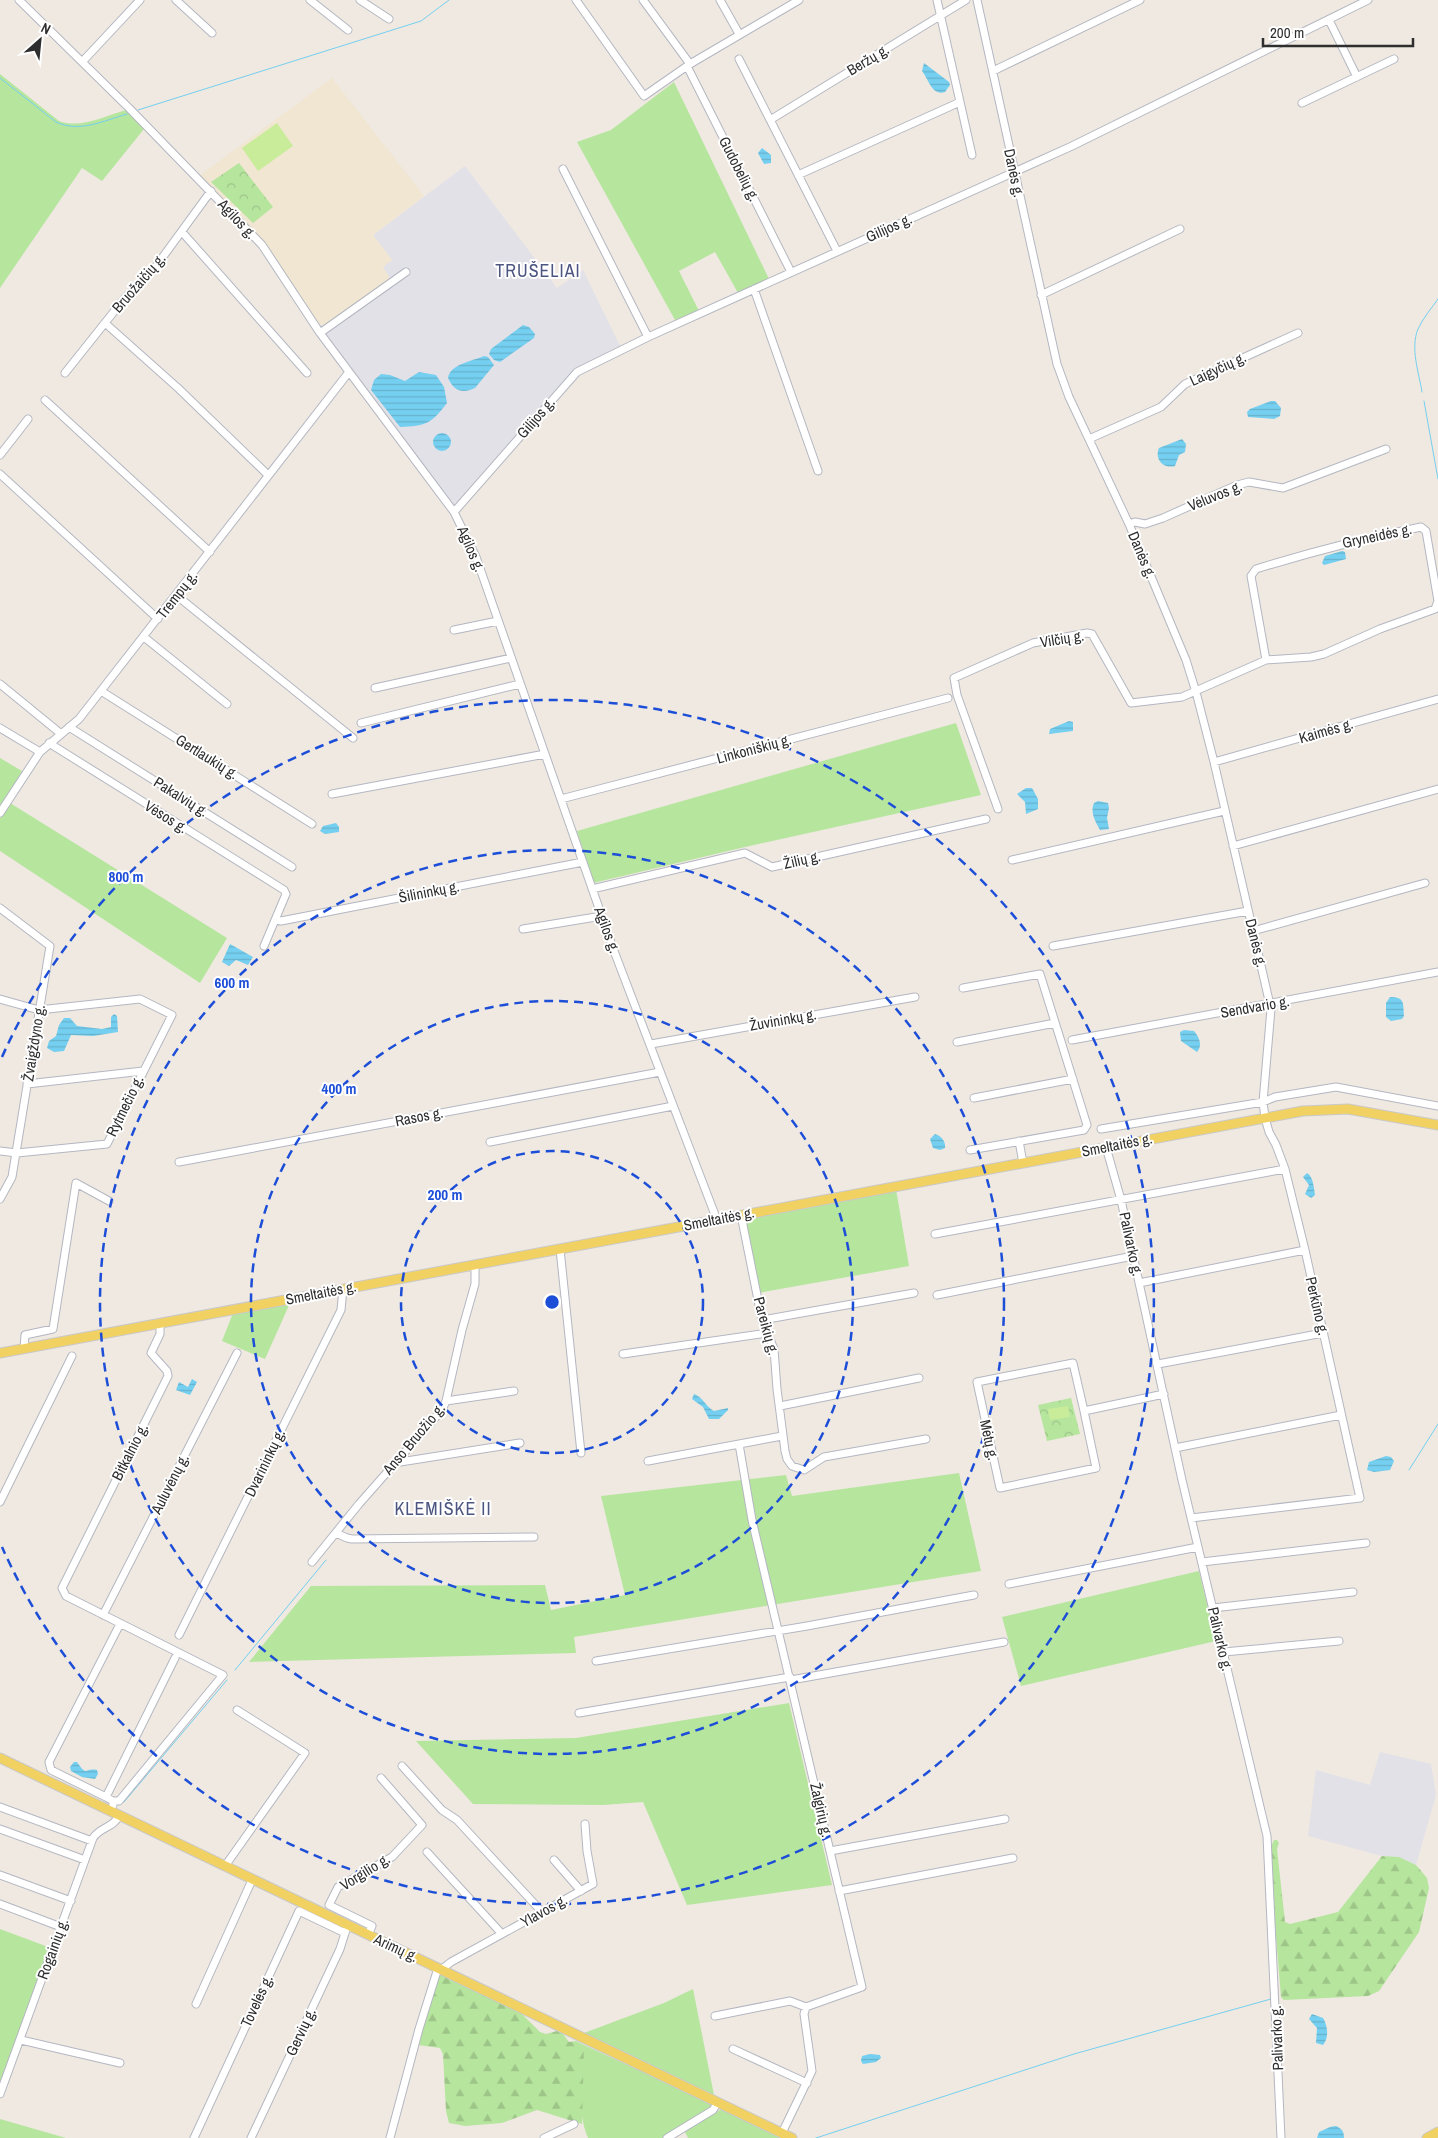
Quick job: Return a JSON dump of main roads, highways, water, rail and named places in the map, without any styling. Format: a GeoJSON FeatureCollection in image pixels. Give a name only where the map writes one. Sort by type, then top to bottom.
{"type":"FeatureCollection","features":[{"type":"Feature","properties":{"kind":"main road","name":"Smeltaitės g."},"geometry":{"type":"LineString","coordinates":[[0,1353],[1303,1110],[1337,1108],[1361,1110],[1438,1125]]}},
{"type":"Feature","properties":{"kind":"main road","name":"Arimų g."},"geometry":{"type":"LineString","coordinates":[[0,1758],[225,1866],[346,1929],[368,1935],[792,2138]]}},
{"type":"Feature","properties":{"kind":"main road"},"geometry":{"type":"LineString","coordinates":[[1427,2138],[1438,2132]]}},
{"type":"Feature","properties":{"kind":"water"},"geometry":{"type":"Polygon","coordinates":[[[924,63],[949,82],[950,85],[945,92],[937,92],[931,86],[922,71],[924,63]]]}},
{"type":"Feature","properties":{"kind":"water"},"geometry":{"type":"Polygon","coordinates":[[[762,148],[771,155],[771,163],[764,164],[758,153],[762,148]]]}},
{"type":"Feature","properties":{"kind":"water"},"geometry":{"type":"Polygon","coordinates":[[[523,325],[529,327],[535,334],[534,338],[500,362],[494,360],[489,354],[491,349],[523,325]]]}},
{"type":"Feature","properties":{"kind":"water"},"geometry":{"type":"Polygon","coordinates":[[[484,356],[488,357],[494,365],[475,388],[462,391],[453,386],[448,378],[453,369],[484,356]]]}},
{"type":"Feature","properties":{"kind":"water"},"geometry":{"type":"Polygon","coordinates":[[[419,372],[436,375],[444,387],[447,403],[432,420],[422,425],[400,427],[371,390],[374,380],[381,374],[390,375],[405,381],[419,372]]]}},
{"type":"Feature","properties":{"kind":"water"},"geometry":{"type":"Polygon","coordinates":[[[1275,401],[1281,408],[1280,416],[1274,419],[1248,417],[1247,412],[1250,409],[1275,401]]]}},
{"type":"Feature","properties":{"kind":"water"},"geometry":{"type":"Polygon","coordinates":[[[442,433],[448,436],[451,442],[448,448],[442,451],[436,448],[433,442],[436,436],[442,433]]]}},
{"type":"Feature","properties":{"kind":"water"},"geometry":{"type":"Polygon","coordinates":[[[1182,439],[1186,444],[1185,452],[1179,455],[1175,466],[1171,467],[1161,463],[1158,456],[1159,448],[1182,439]]]}},
{"type":"Feature","properties":{"kind":"water"},"geometry":{"type":"Polygon","coordinates":[[[1342,551],[1345,552],[1346,559],[1324,565],[1322,563],[1325,556],[1342,551]]]}},
{"type":"Feature","properties":{"kind":"water"},"geometry":{"type":"Polygon","coordinates":[[[1069,721],[1073,722],[1073,731],[1049,734],[1050,729],[1069,721]]]}},
{"type":"Feature","properties":{"kind":"water"},"geometry":{"type":"Polygon","coordinates":[[[1026,788],[1032,788],[1038,799],[1038,809],[1026,814],[1025,802],[1017,794],[1026,788]]]}},
{"type":"Feature","properties":{"kind":"water"},"geometry":{"type":"Polygon","coordinates":[[[1098,801],[1108,803],[1107,818],[1109,829],[1100,830],[1095,820],[1093,806],[1098,801]]]}},
{"type":"Feature","properties":{"kind":"water"},"geometry":{"type":"Polygon","coordinates":[[[336,823],[339,827],[339,832],[325,834],[320,831],[323,826],[336,823]]]}},
{"type":"Feature","properties":{"kind":"water"},"geometry":{"type":"Polygon","coordinates":[[[230,944],[253,957],[248,965],[236,960],[229,966],[222,962],[230,944]]]}},
{"type":"Feature","properties":{"kind":"water"},"geometry":{"type":"Polygon","coordinates":[[[1390,997],[1401,1000],[1404,1008],[1402,1019],[1391,1021],[1386,1017],[1386,1003],[1390,997]]]}},
{"type":"Feature","properties":{"kind":"water"},"geometry":{"type":"Polygon","coordinates":[[[114,1014],[117,1016],[118,1032],[93,1036],[71,1035],[64,1051],[54,1052],[47,1048],[49,1041],[56,1036],[59,1025],[64,1018],[70,1018],[77,1026],[102,1029],[111,1027],[111,1017],[114,1014]]]}},
{"type":"Feature","properties":{"kind":"water"},"geometry":{"type":"Polygon","coordinates":[[[1184,1030],[1194,1031],[1200,1041],[1197,1052],[1181,1041],[1180,1032],[1184,1030]]]}},
{"type":"Feature","properties":{"kind":"water"},"geometry":{"type":"Polygon","coordinates":[[[935,1134],[943,1139],[945,1148],[940,1150],[933,1148],[930,1139],[935,1134]]]}},
{"type":"Feature","properties":{"kind":"water"},"geometry":{"type":"Polygon","coordinates":[[[1307,1173],[1312,1179],[1315,1195],[1311,1198],[1305,1194],[1309,1185],[1303,1177],[1307,1173]]]}},
{"type":"Feature","properties":{"kind":"water"},"geometry":{"type":"Polygon","coordinates":[[[192,1379],[197,1382],[190,1395],[176,1390],[179,1382],[188,1387],[192,1379]]]}},
{"type":"Feature","properties":{"kind":"water"},"geometry":{"type":"Polygon","coordinates":[[[694,1394],[714,1411],[728,1408],[728,1410],[719,1419],[709,1419],[703,1407],[692,1399],[694,1394]]]}},
{"type":"Feature","properties":{"kind":"water"},"geometry":{"type":"Polygon","coordinates":[[[1386,1456],[1391,1457],[1394,1461],[1390,1470],[1374,1472],[1367,1470],[1369,1462],[1386,1456]]]}},
{"type":"Feature","properties":{"kind":"water"},"geometry":{"type":"Polygon","coordinates":[[[74,1762],[77,1762],[85,1771],[97,1770],[98,1774],[95,1779],[82,1777],[71,1771],[70,1767],[74,1762]]]}},
{"type":"Feature","properties":{"kind":"water"},"geometry":{"type":"Polygon","coordinates":[[[1312,2014],[1323,2018],[1326,2025],[1327,2035],[1323,2045],[1316,2043],[1317,2028],[1309,2019],[1312,2014]]]}},
{"type":"Feature","properties":{"kind":"water"},"geometry":{"type":"Polygon","coordinates":[[[870,2054],[880,2055],[881,2058],[876,2062],[863,2064],[861,2061],[862,2056],[870,2054]]]}},
{"type":"Feature","properties":{"kind":"water"},"geometry":{"type":"Polygon","coordinates":[[[1336,2126],[1342,2130],[1344,2138],[1317,2138],[1319,2132],[1336,2126]]]}},
{"type":"Feature","properties":{"kind":"waterway"},"geometry":{"type":"LineString","coordinates":[[138,110],[421,21],[449,0]]}},
{"type":"Feature","properties":{"kind":"waterway"},"geometry":{"type":"LineString","coordinates":[[0,78],[56,122],[65,125],[91,125],[127,114]]}},
{"type":"Feature","properties":{"kind":"waterway"},"geometry":{"type":"LineString","coordinates":[[1422,392],[1415,352],[1416,336],[1422,321],[1438,299]]}},
{"type":"Feature","properties":{"kind":"waterway"},"geometry":{"type":"LineString","coordinates":[[1424,401],[1438,479]]}},
{"type":"Feature","properties":{"kind":"waterway"},"geometry":{"type":"LineString","coordinates":[[1409,1470],[1438,1424]]}},
{"type":"Feature","properties":{"kind":"waterway"},"geometry":{"type":"LineString","coordinates":[[235,1670],[326,1560]]}},
{"type":"Feature","properties":{"kind":"waterway"},"geometry":{"type":"LineString","coordinates":[[124,1802],[227,1680]]}},
{"type":"Feature","properties":{"kind":"waterway"},"geometry":{"type":"LineString","coordinates":[[816,2138],[1074,2054],[1271,1999]]}},
{"type":"Feature","properties":{"kind":"district","name":"TRUŠELIAI"},"geometry":{"type":"Point","coordinates":[538,271]}},
{"type":"Feature","properties":{"kind":"district","name":"KLEMIŠKĖ II"},"geometry":{"type":"Point","coordinates":[443,1509]}}]}
